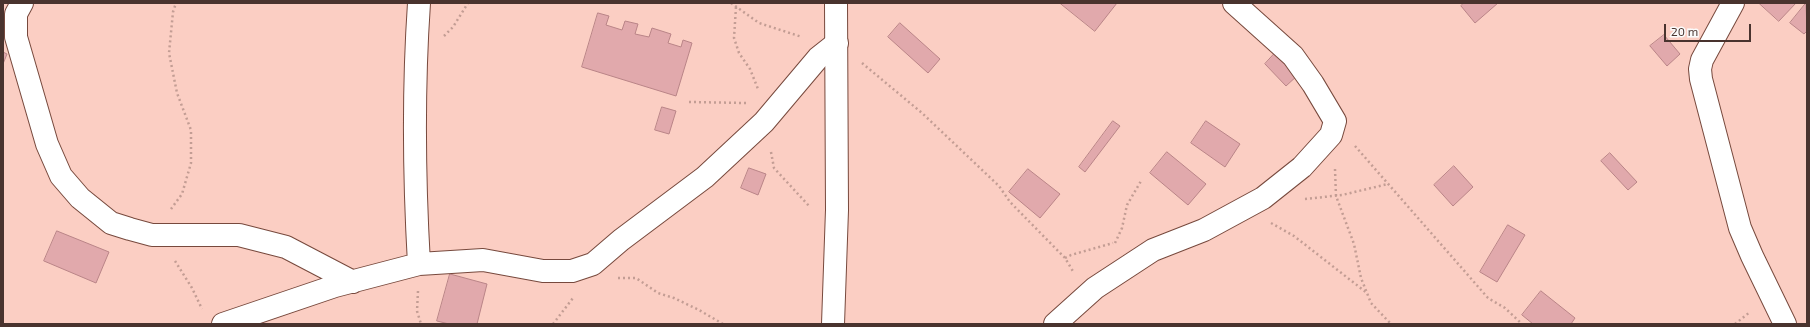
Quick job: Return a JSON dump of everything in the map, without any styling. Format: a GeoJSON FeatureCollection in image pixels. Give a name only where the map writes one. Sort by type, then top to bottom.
{"type":"FeatureCollection","features":[{"type":"Feature","properties":{"kind":"street"},"geometry":{"type":"LineString","coordinates":[[419,3],[414,98],[416,214],[419,264]]}},
{"type":"Feature","properties":{"kind":"street"},"geometry":{"type":"LineString","coordinates":[[833,324],[837,210],[836,3]]}},
{"type":"Feature","properties":{"kind":"street"},"geometry":{"type":"LineString","coordinates":[[1055,324],[1110,277],[1153,250],[1204,230],[1251,206],[1302,167],[1333,128],[1313,84],[1293,56],[1234,3]]}},
{"type":"Feature","properties":{"kind":"street"},"geometry":{"type":"LineString","coordinates":[[1734,3],[1702,60],[1700,69],[1701,79],[1740,228],[1785,324]]}},
{"type":"Feature","properties":{"kind":"street"},"geometry":{"type":"LineString","coordinates":[[16,7],[16,37],[47,144],[61,176],[80,198],[111,223],[152,235],[239,235],[286,247],[354,282]]}},
{"type":"Feature","properties":{"kind":"street"},"geometry":{"type":"LineString","coordinates":[[223,324],[335,286],[419,264],[483,260],[543,271],[572,271],[593,264],[621,240],[705,177],[764,122],[818,58],[837,43]]}},
{"type":"Feature","properties":{"kind":"path"},"geometry":{"type":"LineString","coordinates":[[176,3],[173,12],[169,53],[177,93],[191,130],[191,163],[182,194],[152,235],[173,258],[192,288],[203,312]]}},
{"type":"Feature","properties":{"kind":"path"},"geometry":{"type":"LineString","coordinates":[[732,3],[759,23],[809,40]]}},
{"type":"Feature","properties":{"kind":"path"},"geometry":{"type":"LineString","coordinates":[[837,43],[922,113],[999,186],[1010,202],[1065,258],[1074,272],[1079,302]]}},
{"type":"Feature","properties":{"kind":"path"},"geometry":{"type":"LineString","coordinates":[[1333,128],[1389,184],[1488,298],[1505,308],[1522,324]]}},
{"type":"Feature","properties":{"kind":"path"},"geometry":{"type":"LineString","coordinates":[[1333,128],[1336,196],[1354,244],[1362,278],[1371,303],[1390,323]]}},
{"type":"Feature","properties":{"kind":"path"},"geometry":{"type":"LineString","coordinates":[[1114,246],[1122,228],[1127,205],[1141,181]]}},
{"type":"Feature","properties":{"kind":"path"},"geometry":{"type":"LineString","coordinates":[[1302,199],[1336,196],[1389,184]]}},
{"type":"Feature","properties":{"kind":"path"},"geometry":{"type":"LineString","coordinates":[[1251,206],[1267,221],[1294,236],[1368,294]]}},
{"type":"Feature","properties":{"kind":"path"},"geometry":{"type":"LineString","coordinates":[[1065,258],[1116,242]]}},
{"type":"Feature","properties":{"kind":"path"},"geometry":{"type":"LineString","coordinates":[[419,264],[417,310],[421,324]]}},
{"type":"Feature","properties":{"kind":"path"},"geometry":{"type":"LineString","coordinates":[[613,279],[636,278],[658,294],[680,301],[724,324]]}},
{"type":"Feature","properties":{"kind":"path"},"geometry":{"type":"LineString","coordinates":[[553,324],[571,298],[577,296]]}},
{"type":"Feature","properties":{"kind":"building"},"geometry":{"type":"Polygon","coordinates":[[[1060,3],[1117,3],[1095,31],[1060,3]]]}},
{"type":"Feature","properties":{"kind":"building"},"geometry":{"type":"Polygon","coordinates":[[[1464,3],[1498,3],[1475,23],[1461,6],[1464,3]]]}},
{"type":"Feature","properties":{"kind":"building"},"geometry":{"type":"Polygon","coordinates":[[[1759,3],[1796,3],[1779,21],[1759,3]]]}},
{"type":"Feature","properties":{"kind":"building"},"geometry":{"type":"Polygon","coordinates":[[[1806,3],[1807,31],[1804,34],[1790,23],[1806,3]]]}},
{"type":"Feature","properties":{"kind":"building"},"geometry":{"type":"Polygon","coordinates":[[[598,13],[609,16],[606,25],[622,30],[625,21],[638,24],[635,34],[649,37],[652,28],[671,34],[668,43],[681,47],[683,40],[692,43],[676,96],[582,67],[598,13]]]}},
{"type":"Feature","properties":{"kind":"building"},"geometry":{"type":"Polygon","coordinates":[[[900,23],[940,59],[928,73],[888,37],[900,23]]]}},
{"type":"Feature","properties":{"kind":"building"},"geometry":{"type":"Polygon","coordinates":[[[1664,35],[1680,54],[1667,66],[1650,46],[1664,35]]]}},
{"type":"Feature","properties":{"kind":"building"},"geometry":{"type":"Polygon","coordinates":[[[3,52],[7,54],[3,64],[3,52]]]}},
{"type":"Feature","properties":{"kind":"building"},"geometry":{"type":"Polygon","coordinates":[[[1276,52],[1298,75],[1286,86],[1265,64],[1276,52]]]}},
{"type":"Feature","properties":{"kind":"building"},"geometry":{"type":"Polygon","coordinates":[[[662,107],[676,111],[669,134],[655,130],[662,107]]]}},
{"type":"Feature","properties":{"kind":"building"},"geometry":{"type":"Polygon","coordinates":[[[1113,121],[1120,126],[1085,172],[1079,167],[1113,121]]]}},
{"type":"Feature","properties":{"kind":"building"},"geometry":{"type":"Polygon","coordinates":[[[1206,121],[1240,144],[1225,167],[1191,143],[1206,121]]]}},
{"type":"Feature","properties":{"kind":"building"},"geometry":{"type":"Polygon","coordinates":[[[1167,152],[1206,184],[1188,205],[1150,173],[1167,152]]]}},
{"type":"Feature","properties":{"kind":"building"},"geometry":{"type":"Polygon","coordinates":[[[1610,153],[1637,182],[1628,190],[1601,161],[1610,153]]]}},
{"type":"Feature","properties":{"kind":"building"},"geometry":{"type":"Polygon","coordinates":[[[1454,166],[1473,187],[1453,206],[1434,185],[1454,166]]]}},
{"type":"Feature","properties":{"kind":"building"},"geometry":{"type":"Polygon","coordinates":[[[749,168],[766,174],[758,195],[741,188],[749,168]]]}},
{"type":"Feature","properties":{"kind":"building"},"geometry":{"type":"Polygon","coordinates":[[[1028,169],[1060,194],[1040,218],[1009,192],[1028,169]]]}},
{"type":"Feature","properties":{"kind":"building"},"geometry":{"type":"Polygon","coordinates":[[[1508,225],[1525,235],[1497,282],[1480,272],[1508,225]]]}},
{"type":"Feature","properties":{"kind":"building"},"geometry":{"type":"Polygon","coordinates":[[[57,231],[109,252],[96,283],[44,261],[57,231]]]}},
{"type":"Feature","properties":{"kind":"building"},"geometry":{"type":"Polygon","coordinates":[[[450,274],[487,284],[477,324],[449,324],[437,321],[450,274]]]}},
{"type":"Feature","properties":{"kind":"building"},"geometry":{"type":"Polygon","coordinates":[[[1541,291],[1575,318],[1571,324],[1533,324],[1522,315],[1541,291]]]}}]}
